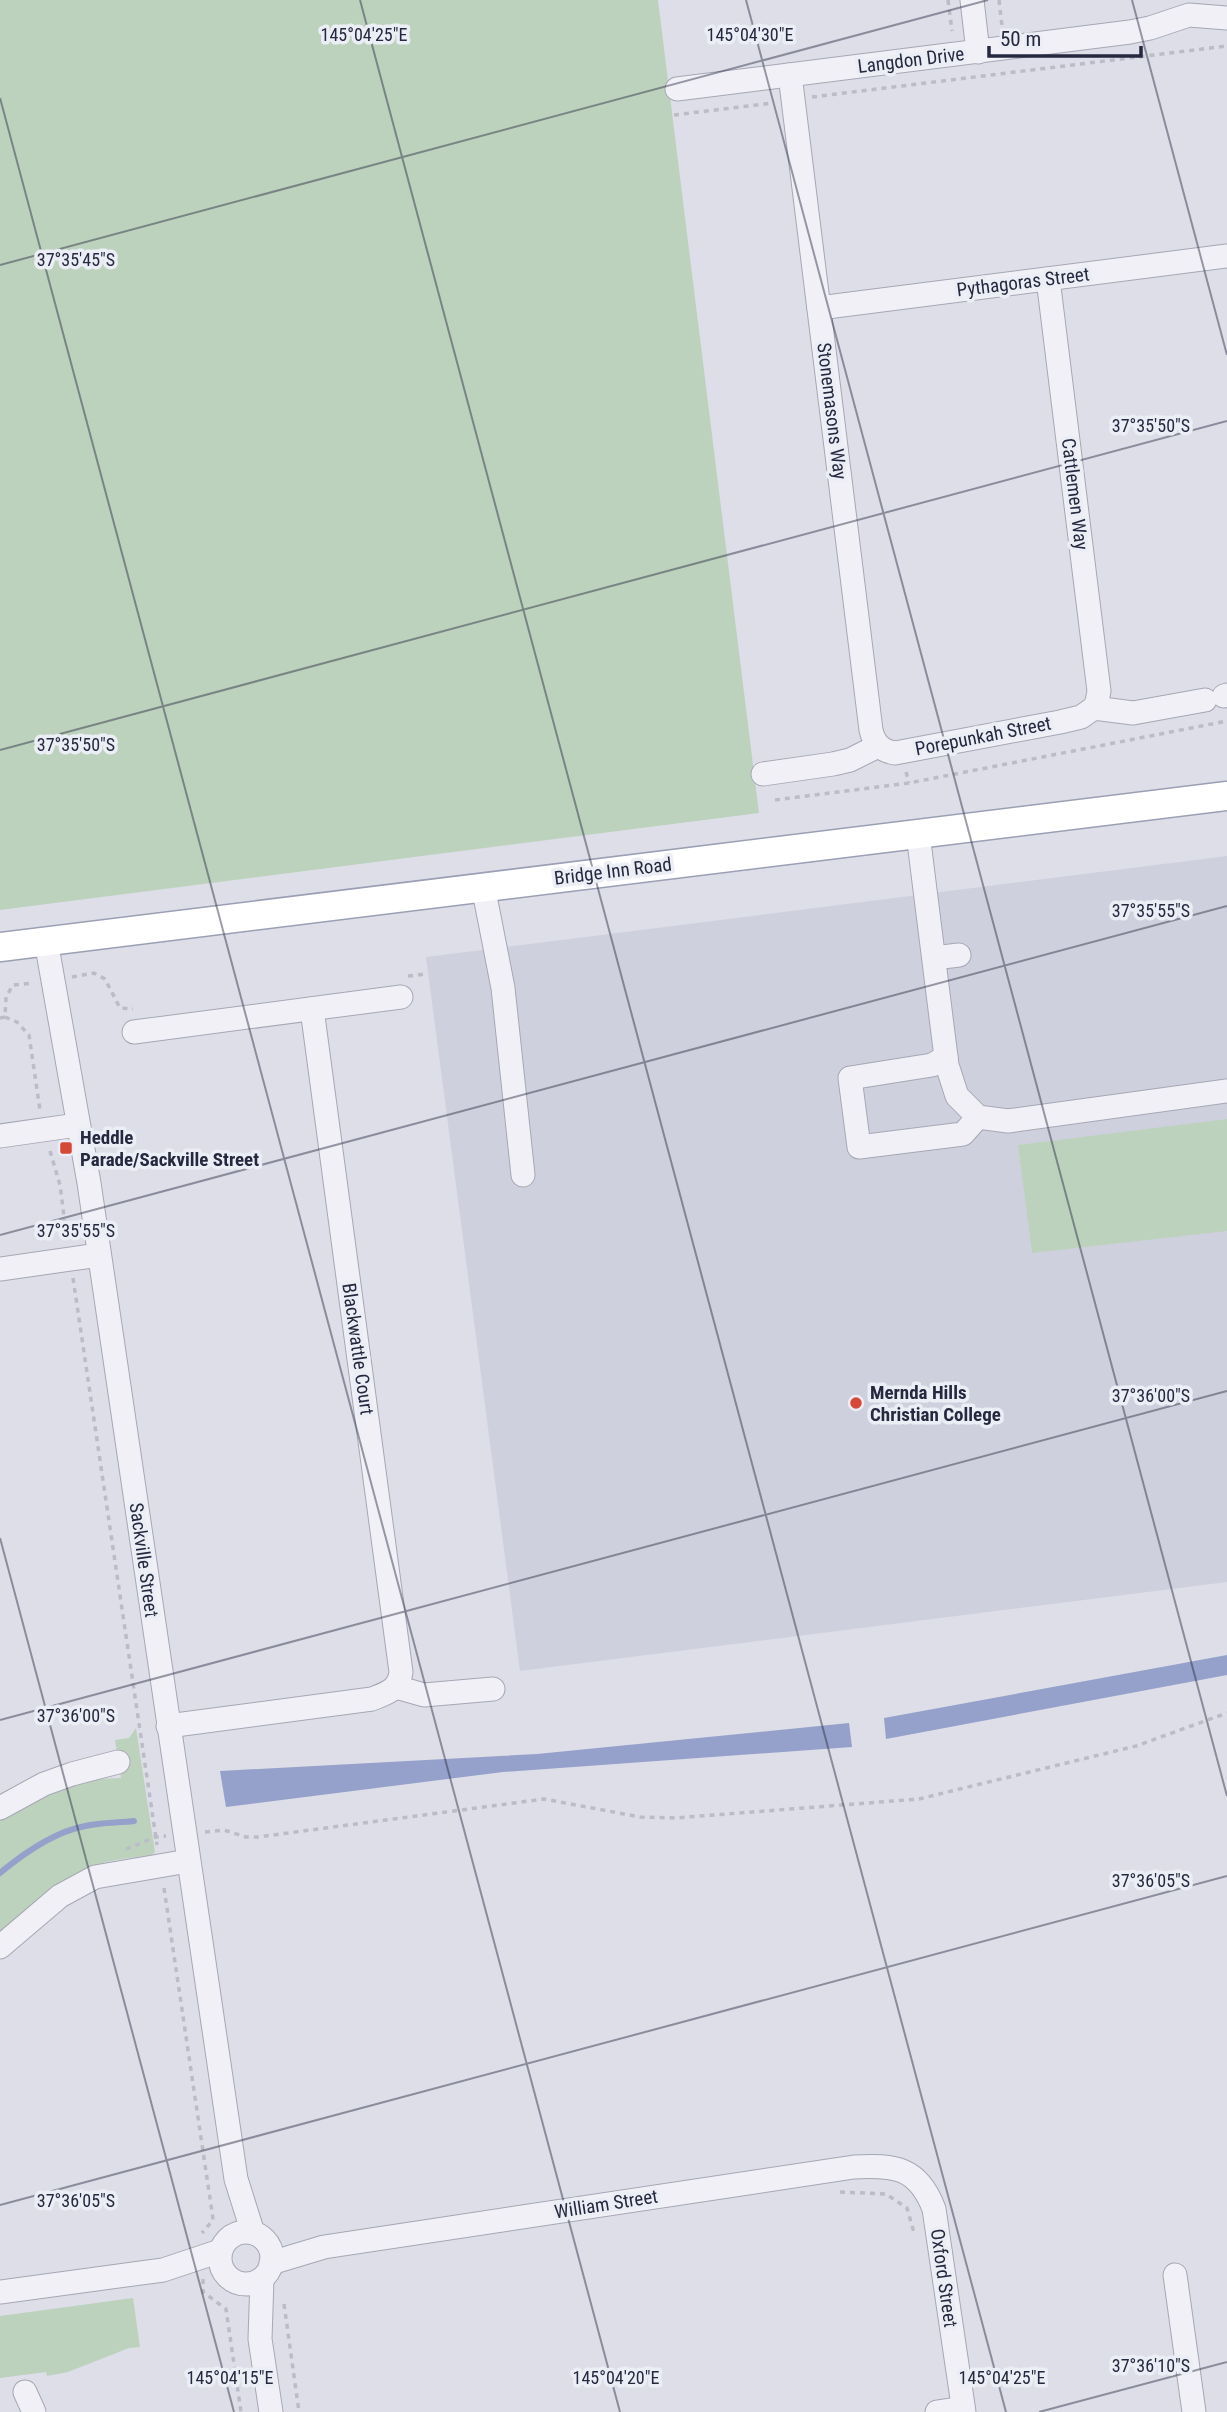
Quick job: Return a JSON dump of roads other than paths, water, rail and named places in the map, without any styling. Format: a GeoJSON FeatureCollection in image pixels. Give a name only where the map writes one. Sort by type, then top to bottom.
{"type":"FeatureCollection","features":[{"type":"Feature","properties":{"kind":"main road","name":"Bridge Inn Road"},"geometry":{"type":"LineString","coordinates":[[0,947],[1227,796]]}},
{"type":"Feature","properties":{"kind":"street"},"geometry":{"type":"LineString","coordinates":[[972,0],[978,52]]}},
{"type":"Feature","properties":{"kind":"street","name":"Langdon Drive"},"geometry":{"type":"LineString","coordinates":[[677,89],[1130,32],[1150,28],[1188,7],[1227,18]]}},
{"type":"Feature","properties":{"kind":"street","name":"Stonemasons Way"},"geometry":{"type":"LineString","coordinates":[[790,75],[871,730],[878,746]]}},
{"type":"Feature","properties":{"kind":"street","name":"Pythagoras Street"},"geometry":{"type":"LineString","coordinates":[[819,308],[1227,256]]}},
{"type":"Feature","properties":{"kind":"street","name":"Cattlemen Way"},"geometry":{"type":"LineString","coordinates":[[1048,279],[1099,691],[1094,708]]}},
{"type":"Feature","properties":{"kind":"street"},"geometry":{"type":"LineString","coordinates":[[1094,708],[1133,713],[1219,697]]}},
{"type":"Feature","properties":{"kind":"street","name":"Porepunkah Street"},"geometry":{"type":"LineString","coordinates":[[878,746],[895,753],[1060,722],[1080,717],[1094,708]]}},
{"type":"Feature","properties":{"kind":"street"},"geometry":{"type":"LineString","coordinates":[[763,774],[850,760],[878,746]]}},
{"type":"Feature","properties":{"kind":"street"},"geometry":{"type":"LineString","coordinates":[[918,834],[946,1057],[957,1096],[978,1117],[1008,1121],[1227,1091]]}},
{"type":"Feature","properties":{"kind":"street"},"geometry":{"type":"LineString","coordinates":[[483,886],[503,988],[523,1175]]}},
{"type":"Feature","properties":{"kind":"street","name":"Sackville Street"},"geometry":{"type":"LineString","coordinates":[[46,941],[89,1182],[246,2258],[271,2412]]}},
{"type":"Feature","properties":{"kind":"street"},"geometry":{"type":"LineString","coordinates":[[934,958],[959,955]]}},
{"type":"Feature","properties":{"kind":"street"},"geometry":{"type":"LineString","coordinates":[[138,1021],[312,1009],[400,987]]}},
{"type":"Feature","properties":{"kind":"street","name":"Blackwattle Court"},"geometry":{"type":"LineString","coordinates":[[312,1009],[401,1672],[396,1687]]}},
{"type":"Feature","properties":{"kind":"street"},"geometry":{"type":"LineString","coordinates":[[946,1057],[932,1065],[850,1079],[859,1147],[963,1134],[978,1117]]}},
{"type":"Feature","properties":{"kind":"street"},"geometry":{"type":"LineString","coordinates":[[0,1136],[77,1125]]}},
{"type":"Feature","properties":{"kind":"street"},"geometry":{"type":"LineString","coordinates":[[0,1269],[99,1255]]}},
{"type":"Feature","properties":{"kind":"street"},"geometry":{"type":"LineString","coordinates":[[168,1726],[372,1699],[396,1687],[424,1695],[493,1689]]}},
{"type":"Feature","properties":{"kind":"street"},"geometry":{"type":"LineString","coordinates":[[0,1808],[44,1784],[118,1762]]}},
{"type":"Feature","properties":{"kind":"street"},"geometry":{"type":"LineString","coordinates":[[0,1947],[77,1885],[95,1877],[188,1861]]}},
{"type":"Feature","properties":{"kind":"street","name":"William Street"},"geometry":{"type":"LineString","coordinates":[[0,2292],[324,2247],[853,2167],[890,2168]]}},
{"type":"Feature","properties":{"kind":"street","name":"Oxford Street"},"geometry":{"type":"LineString","coordinates":[[890,2168],[912,2175],[923,2186],[934,2209],[963,2410]]}},
{"type":"Feature","properties":{"kind":"street"},"geometry":{"type":"LineString","coordinates":[[1175,2275],[1194,2412]]}},
{"type":"Feature","properties":{"kind":"street"},"geometry":{"type":"LineString","coordinates":[[937,2412],[963,2410]]}},
{"type":"Feature","properties":{"kind":"water"},"geometry":{"type":"Polygon","coordinates":[[[1227,1655],[1227,1675],[886,1739],[884,1718],[1227,1655]]]}},
{"type":"Feature","properties":{"kind":"water"},"geometry":{"type":"Polygon","coordinates":[[[849,1723],[852,1747],[503,1772],[226,1807],[220,1771],[537,1754],[849,1723]]]}},
{"type":"Feature","properties":{"kind":"waterway"},"geometry":{"type":"LineString","coordinates":[[0,1873],[29,1851],[62,1833],[91,1825],[134,1821]]}},
{"type":"Feature","properties":{"kind":"place","name":"Heddle Parade/Sackville Street"},"geometry":{"type":"Point","coordinates":[66,1148]}},
{"type":"Feature","properties":{"kind":"place","name":"Mernda Hills Christian College"},"geometry":{"type":"Point","coordinates":[856,1403]}}]}
